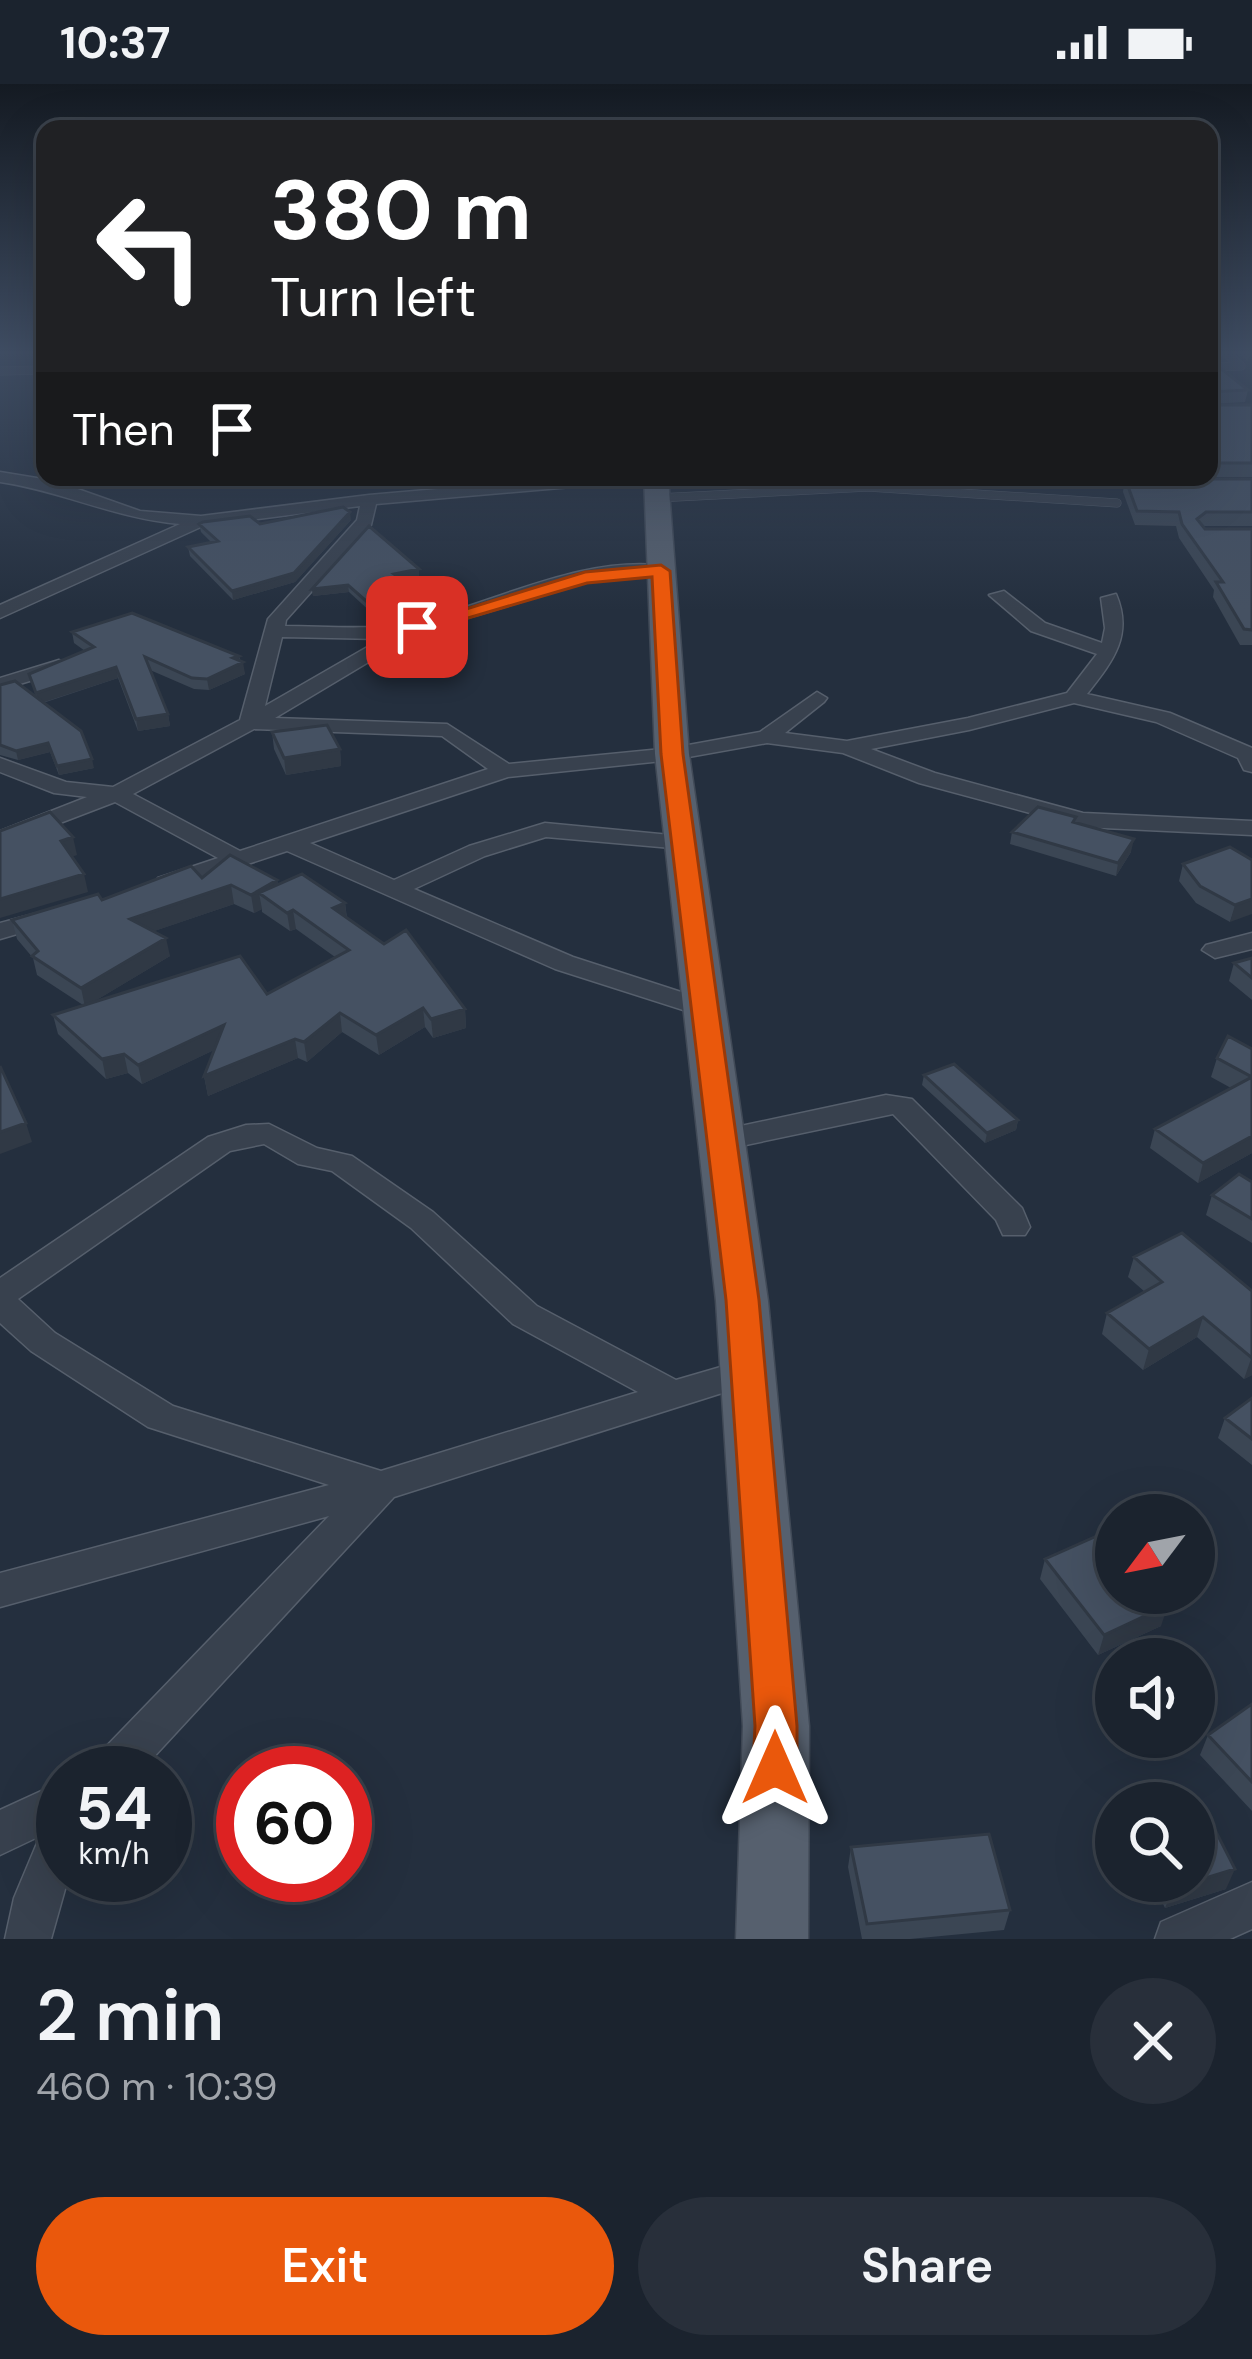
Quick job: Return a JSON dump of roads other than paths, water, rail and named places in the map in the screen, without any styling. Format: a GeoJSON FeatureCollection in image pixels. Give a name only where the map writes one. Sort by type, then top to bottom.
{"type":"FeatureCollection","features":[{"type":"Feature","properties":{"kind":"main road"},"geometry":{"type":"LineString","coordinates":[[648,486],[661,571],[672,754],[748,1372],[776,1726],[772,1939]]}},
{"type":"Feature","properties":{"kind":"street"},"geometry":{"type":"LineString","coordinates":[[0,478],[36,482]]}},
{"type":"Feature","properties":{"kind":"street"},"geometry":{"type":"LineString","coordinates":[[55,486],[138,516],[201,521],[369,500],[613,486]]}},
{"type":"Feature","properties":{"kind":"street"},"geometry":{"type":"LineString","coordinates":[[250,723],[277,620],[365,521],[369,500]]}},
{"type":"Feature","properties":{"kind":"street"},"geometry":{"type":"LineString","coordinates":[[0,612],[201,521]]}},
{"type":"Feature","properties":{"kind":"street"},"geometry":{"type":"LineString","coordinates":[[274,631],[381,633],[585,578],[661,571]]}},
{"type":"Feature","properties":{"kind":"street"},"geometry":{"type":"LineString","coordinates":[[998,596],[1038,627],[1109,652]]}},
{"type":"Feature","properties":{"kind":"street"},"geometry":{"type":"LineString","coordinates":[[1074,697],[1109,652],[1118,625],[1110,598]]}},
{"type":"Feature","properties":{"kind":"street"},"geometry":{"type":"LineString","coordinates":[[0,839],[116,794],[417,627]]}},
{"type":"Feature","properties":{"kind":"street"},"geometry":{"type":"LineString","coordinates":[[0,683],[59,666]]}},
{"type":"Feature","properties":{"kind":"street"},"geometry":{"type":"LineString","coordinates":[[847,747],[969,724],[1074,697],[1163,717],[1247,754],[1252,765]]}},
{"type":"Feature","properties":{"kind":"street"},"geometry":{"type":"LineString","coordinates":[[767,737],[817,698]]}},
{"type":"Feature","properties":{"kind":"street"},"geometry":{"type":"LineString","coordinates":[[250,723],[447,730],[505,771]]}},
{"type":"Feature","properties":{"kind":"street"},"geometry":{"type":"LineString","coordinates":[[138,892],[505,771],[672,754],[767,737],[847,747],[927,778],[1082,820],[1252,828]]}},
{"type":"Feature","properties":{"kind":"street"},"geometry":{"type":"LineString","coordinates":[[0,765],[62,788],[116,794],[239,860]]}},
{"type":"Feature","properties":{"kind":"street"},"geometry":{"type":"LineString","coordinates":[[391,890],[477,851],[545,830],[682,842]]}},
{"type":"Feature","properties":{"kind":"street"},"geometry":{"type":"LineString","coordinates":[[289,843],[564,962],[705,1009]]}},
{"type":"Feature","properties":{"kind":"street"},"geometry":{"type":"LineString","coordinates":[[0,931],[69,911]]}},
{"type":"Feature","properties":{"kind":"street"},"geometry":{"type":"LineString","coordinates":[[1216,950],[1252,941]]}},
{"type":"Feature","properties":{"kind":"street"},"geometry":{"type":"LineString","coordinates":[[722,1140],[886,1105],[902,1106],[1011,1216],[1014,1227]]}},
{"type":"Feature","properties":{"kind":"street"},"geometry":{"type":"LineString","coordinates":[[381,1486],[161,1417],[44,1342],[0,1299],[219,1144],[269,1134],[309,1157],[341,1163],[422,1220],[525,1315],[673,1395]]}},
{"type":"Feature","properties":{"kind":"street"},"geometry":{"type":"LineString","coordinates":[[0,1590],[381,1486],[748,1372]]}},
{"type":"Feature","properties":{"kind":"street"},"geometry":{"type":"LineString","coordinates":[[135,1746],[381,1486]]}},
{"type":"Feature","properties":{"kind":"street"},"geometry":{"type":"LineString","coordinates":[[0,1833],[36,1815]]}},
{"type":"Feature","properties":{"kind":"street"},"geometry":{"type":"LineString","coordinates":[[28,1939],[36,1902]]}},
{"type":"Feature","properties":{"kind":"street"},"geometry":{"type":"LineString","coordinates":[[1178,1939],[1252,1905]]}},
{"type":"Feature","properties":{"kind":"lane"},"geometry":{"type":"LineString","coordinates":[[795,486],[1117,503]]}}]}
